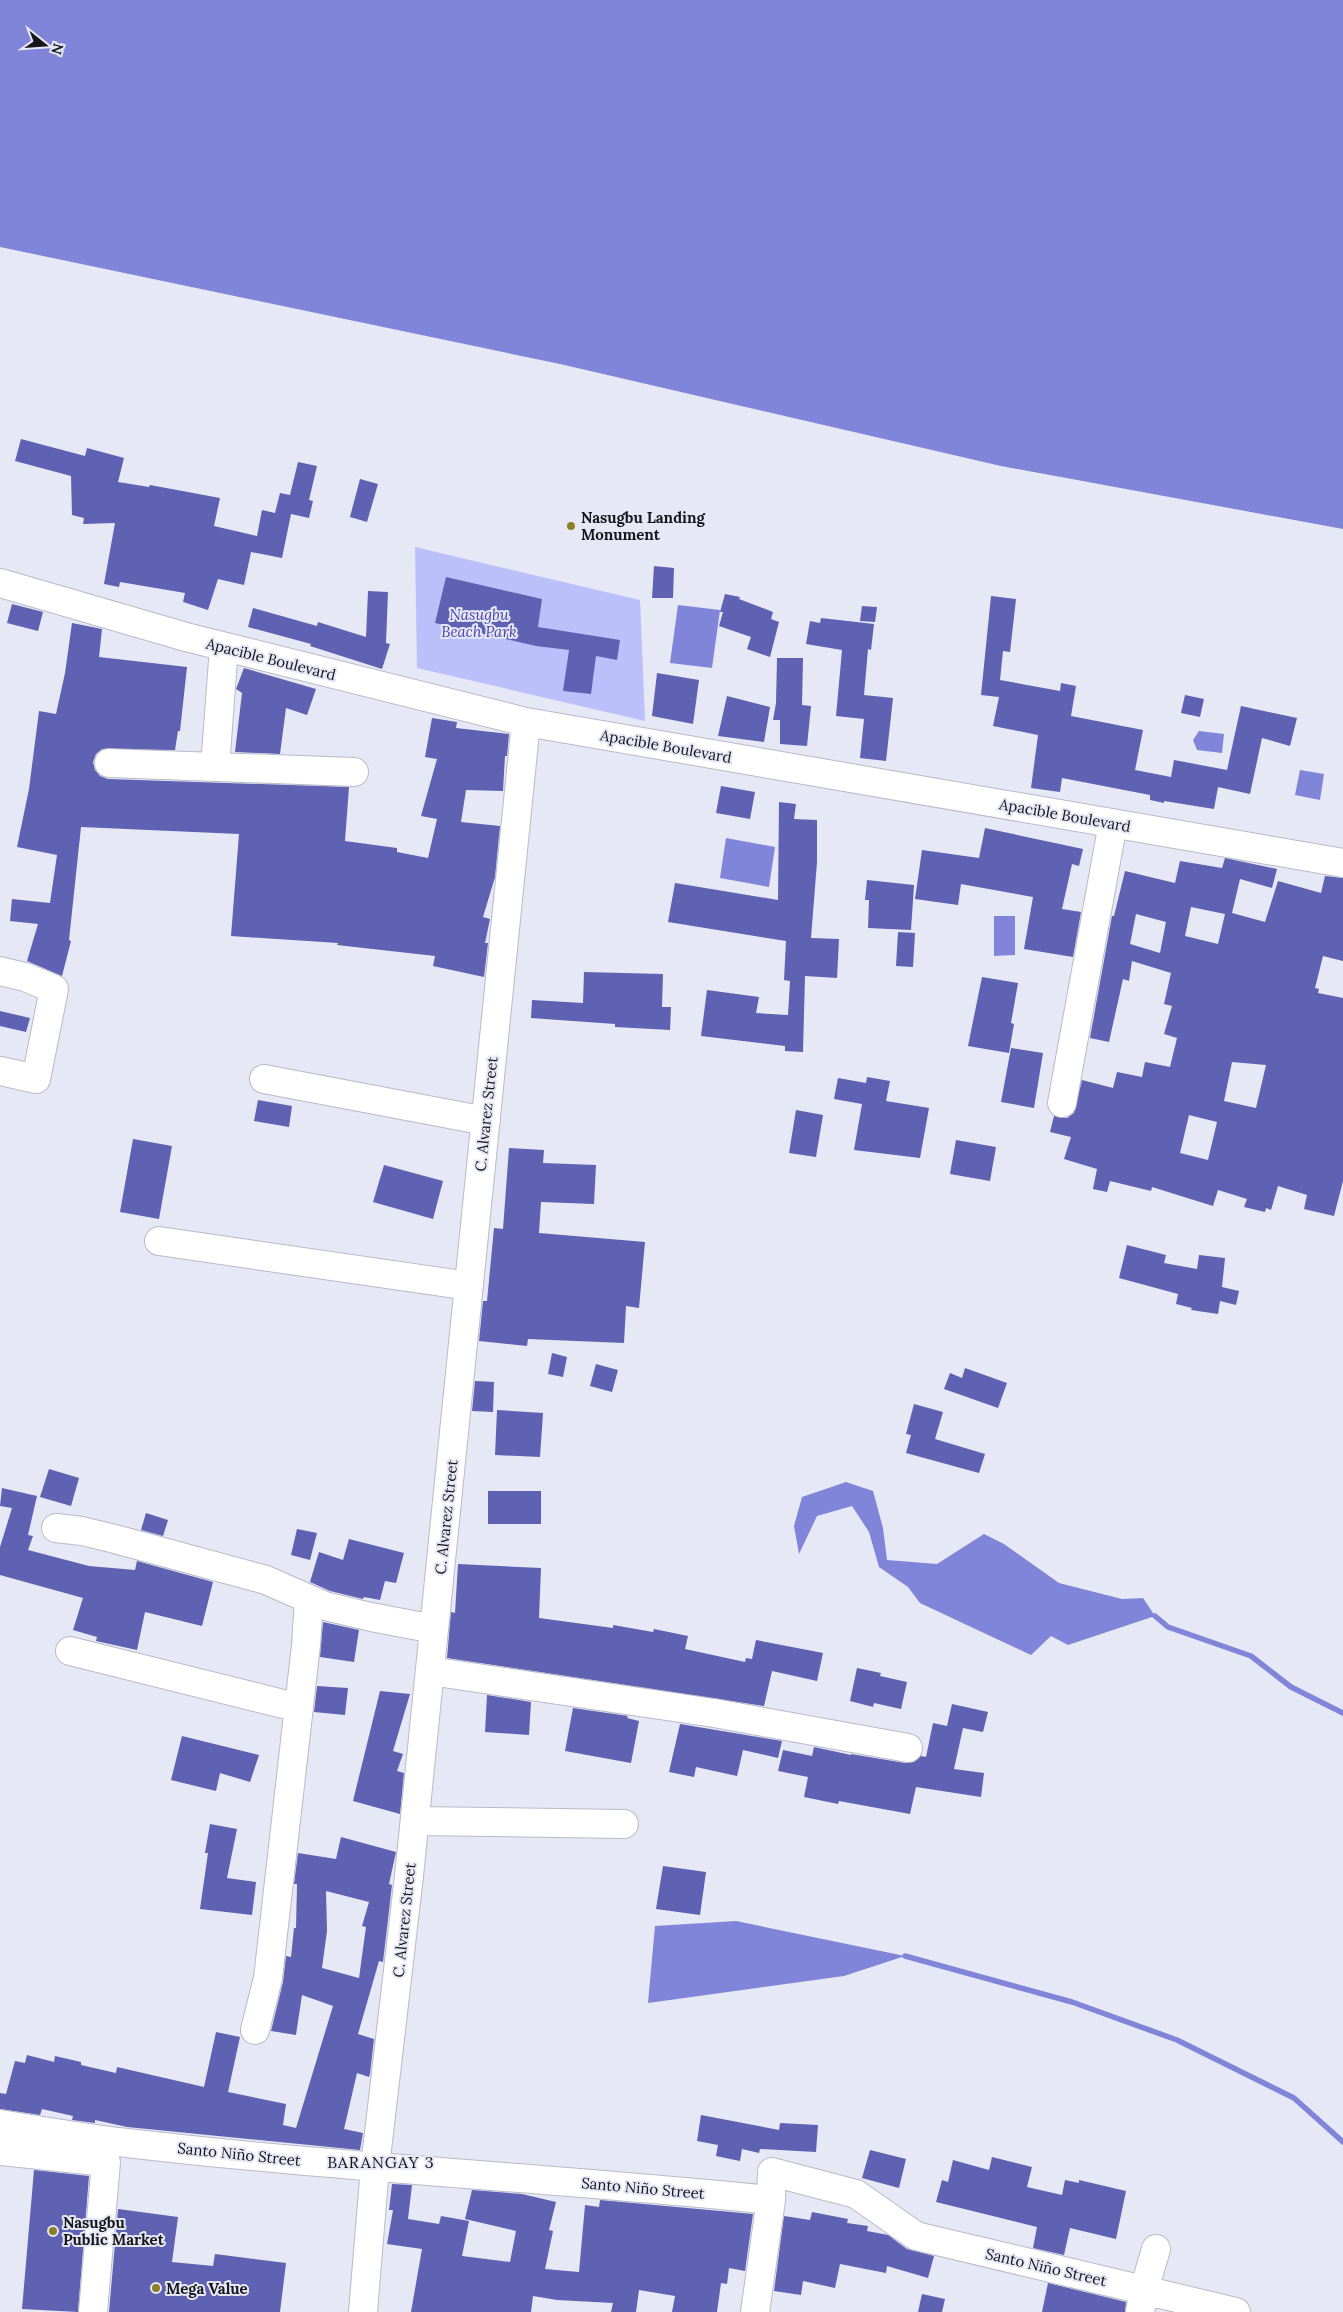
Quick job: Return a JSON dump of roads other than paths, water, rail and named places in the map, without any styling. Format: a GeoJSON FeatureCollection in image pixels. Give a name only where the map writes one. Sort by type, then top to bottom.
{"type":"FeatureCollection","features":[{"type":"Feature","properties":{"kind":"street","name":"Apacible Boulevard"},"geometry":{"type":"LineString","coordinates":[[0,583],[224,647],[526,722],[1343,863]]}},
{"type":"Feature","properties":{"kind":"street"},"geometry":{"type":"LineString","coordinates":[[215,767],[224,647]]}},
{"type":"Feature","properties":{"kind":"street","name":"C. Alvarez Street"},"geometry":{"type":"LineString","coordinates":[[363,2312],[376,2167],[415,1821],[526,722]]}},
{"type":"Feature","properties":{"kind":"street"},"geometry":{"type":"LineString","coordinates":[[109,763],[354,772]]}},
{"type":"Feature","properties":{"kind":"street"},"geometry":{"type":"LineString","coordinates":[[1062,1103],[1113,823]]}},
{"type":"Feature","properties":{"kind":"street"},"geometry":{"type":"LineString","coordinates":[[0,971],[25,977],[54,989],[36,1079],[0,1071]]}},
{"type":"Feature","properties":{"kind":"street"},"geometry":{"type":"LineString","coordinates":[[264,1079],[486,1121]]}},
{"type":"Feature","properties":{"kind":"street"},"geometry":{"type":"LineString","coordinates":[[159,1241],[469,1286]]}},
{"type":"Feature","properties":{"kind":"street"},"geometry":{"type":"LineString","coordinates":[[56,1528],[82,1531],[115,1539],[266,1580],[325,1606],[371,1618],[434,1629]]}},
{"type":"Feature","properties":{"kind":"street"},"geometry":{"type":"LineString","coordinates":[[255,2030],[268,1978],[299,1708],[309,1599]]}},
{"type":"Feature","properties":{"kind":"street"},"geometry":{"type":"LineString","coordinates":[[70,1651],[299,1708]]}},
{"type":"Feature","properties":{"kind":"street"},"geometry":{"type":"LineString","coordinates":[[430,1671],[714,1713],[908,1748]]}},
{"type":"Feature","properties":{"kind":"street"},"geometry":{"type":"LineString","coordinates":[[415,1821],[624,1824]]}},
{"type":"Feature","properties":{"kind":"street","name":"Santo Niño Street"},"geometry":{"type":"LineString","coordinates":[[0,2124],[127,2143],[376,2167],[627,2185],[771,2200],[772,2172],[856,2194],[916,2236],[1142,2301],[1236,2312]]}},
{"type":"Feature","properties":{"kind":"street"},"geometry":{"type":"LineString","coordinates":[[0,2151],[106,2162],[94,2312]]}},
{"type":"Feature","properties":{"kind":"street"},"geometry":{"type":"LineString","coordinates":[[754,2312],[771,2200]]}},
{"type":"Feature","properties":{"kind":"street"},"geometry":{"type":"LineString","coordinates":[[1142,2301],[1156,2249]]}},
{"type":"Feature","properties":{"kind":"waterway"},"geometry":{"type":"LineString","coordinates":[[1155,1616],[1168,1627],[1251,1656],[1291,1687],[1343,1713]]}},
{"type":"Feature","properties":{"kind":"waterway"},"geometry":{"type":"LineString","coordinates":[[905,1956],[1072,2002],[1177,2040],[1294,2098],[1343,2142]]}},
{"type":"Feature","properties":{"kind":"place","name":"Nasugbu Landing Monument"},"geometry":{"type":"Point","coordinates":[571,526]}},
{"type":"Feature","properties":{"kind":"place","name":"Nasugbu Public Market"},"geometry":{"type":"Point","coordinates":[53,2231]}},
{"type":"Feature","properties":{"kind":"place","name":"Mega Value"},"geometry":{"type":"Point","coordinates":[156,2288]}},
{"type":"Feature","properties":{"kind":"district","name":"BARANGAY 3"},"geometry":{"type":"Point","coordinates":[381,2162]}},
{"type":"Feature","properties":{"kind":"park label","name":"Nasugbu Beach Park"},"geometry":{"type":"Point","coordinates":[479,622]}}]}
